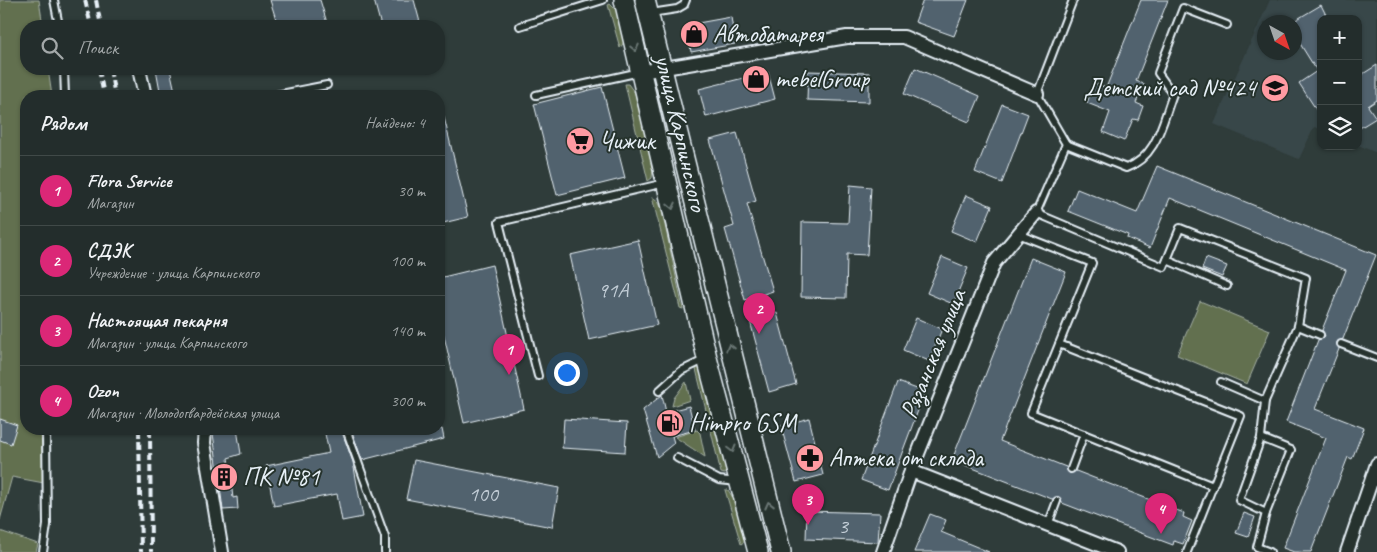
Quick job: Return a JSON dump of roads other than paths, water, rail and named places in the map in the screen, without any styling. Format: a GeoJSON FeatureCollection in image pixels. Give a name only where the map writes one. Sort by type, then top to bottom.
{"type":"FeatureCollection","features":[{"type":"Feature","properties":{"kind":"main road","name":"улица Карпинского"},"geometry":{"type":"LineString","coordinates":[[624,0],[707,358],[758,552]]}},
{"type":"Feature","properties":{"kind":"main road","name":"улица Карпинского"},"geometry":{"type":"LineString","coordinates":[[646,7],[781,552]]}},
{"type":"Feature","properties":{"kind":"main road"},"geometry":{"type":"LineString","coordinates":[[688,277],[702,281],[708,276],[710,266]]}},
{"type":"Feature","properties":{"kind":"street"},"geometry":{"type":"LineString","coordinates":[[641,72],[847,37],[904,37],[1037,94]]}},
{"type":"Feature","properties":{"kind":"street"},"geometry":{"type":"LineString","coordinates":[[140,75],[144,90]]}},
{"type":"Feature","properties":{"kind":"street","name":"Рязанская улица"},"geometry":{"type":"LineString","coordinates":[[883,552],[911,471],[994,263],[1036,213]]}},
{"type":"Feature","properties":{"kind":"street"},"geometry":{"type":"LineString","coordinates":[[205,435],[204,443],[222,552]]}},
{"type":"Feature","properties":{"kind":"street"},"geometry":{"type":"LineString","coordinates":[[1348,552],[1370,495],[1377,464]]}},
{"type":"Feature","properties":{"kind":"street"},"geometry":{"type":"LineString","coordinates":[[911,471],[1117,552]]}},
{"type":"Feature","properties":{"kind":"lane"},"geometry":{"type":"LineString","coordinates":[[54,0],[59,20]]}},
{"type":"Feature","properties":{"kind":"lane"},"geometry":{"type":"LineString","coordinates":[[520,26],[604,0]]}},
{"type":"Feature","properties":{"kind":"lane"},"geometry":{"type":"LineString","coordinates":[[646,7],[677,9],[684,5],[686,0]]}},
{"type":"Feature","properties":{"kind":"lane"},"geometry":{"type":"LineString","coordinates":[[1073,0],[1037,94],[1066,144],[1126,168],[1140,163],[1153,148],[1172,94],[1158,72],[1183,8],[1227,25]]}},
{"type":"Feature","properties":{"kind":"lane"},"geometry":{"type":"LineString","coordinates":[[536,95],[641,72]]}},
{"type":"Feature","properties":{"kind":"lane"},"geometry":{"type":"LineString","coordinates":[[64,75],[65,90]]}},
{"type":"Feature","properties":{"kind":"lane"},"geometry":{"type":"LineString","coordinates":[[302,90],[327,85]]}},
{"type":"Feature","properties":{"kind":"lane"},"geometry":{"type":"LineString","coordinates":[[1066,144],[1036,213],[1164,267],[1180,228],[1306,278],[1298,326],[1265,401],[1261,438],[1239,500],[1266,513]]}},
{"type":"Feature","properties":{"kind":"lane"},"geometry":{"type":"LineString","coordinates":[[538,376],[499,222],[667,183]]}},
{"type":"Feature","properties":{"kind":"lane"},"geometry":{"type":"LineString","coordinates":[[1018,234],[1092,264],[1031,413],[1213,486]]}},
{"type":"Feature","properties":{"kind":"lane"},"geometry":{"type":"LineString","coordinates":[[1167,260],[1227,286]]}},
{"type":"Feature","properties":{"kind":"lane"},"geometry":{"type":"LineString","coordinates":[[1298,326],[1320,336]]}},
{"type":"Feature","properties":{"kind":"lane"},"geometry":{"type":"LineString","coordinates":[[1059,344],[1241,416],[1186,552]]}},
{"type":"Feature","properties":{"kind":"lane"},"geometry":{"type":"LineString","coordinates":[[1341,344],[1377,358]]}},
{"type":"Feature","properties":{"kind":"lane"},"geometry":{"type":"LineString","coordinates":[[659,392],[681,371],[707,358]]}},
{"type":"Feature","properties":{"kind":"lane"},"geometry":{"type":"LineString","coordinates":[[1221,382],[1265,401]]}},
{"type":"Feature","properties":{"kind":"lane"},"geometry":{"type":"LineString","coordinates":[[1071,469],[1084,434]]}},
{"type":"Feature","properties":{"kind":"lane"},"geometry":{"type":"LineString","coordinates":[[44,552],[47,525],[46,435]]}},
{"type":"Feature","properties":{"kind":"lane"},"geometry":{"type":"LineString","coordinates":[[348,435],[385,537],[385,552]]}},
{"type":"Feature","properties":{"kind":"lane"},"geometry":{"type":"LineString","coordinates":[[1261,438],[1292,450],[1266,513],[1257,547],[1270,552]]}},
{"type":"Feature","properties":{"kind":"lane"},"geometry":{"type":"LineString","coordinates":[[677,458],[720,480],[741,482]]}},
{"type":"Feature","properties":{"kind":"lane"},"geometry":{"type":"LineString","coordinates":[[1048,525],[1057,502]]}},
{"type":"Feature","properties":{"kind":"railway"},"geometry":{"type":"LineString","coordinates":[[85,0],[90,20]]}},
{"type":"Feature","properties":{"kind":"railway"},"geometry":{"type":"LineString","coordinates":[[96,0],[100,20]]}},
{"type":"Feature","properties":{"kind":"railway"},"geometry":{"type":"LineString","coordinates":[[100,75],[103,90]]}},
{"type":"Feature","properties":{"kind":"railway"},"geometry":{"type":"LineString","coordinates":[[111,75],[114,90]]}},
{"type":"Feature","properties":{"kind":"railway"},"geometry":{"type":"LineString","coordinates":[[139,435],[141,552]]}},
{"type":"Feature","properties":{"kind":"railway"},"geometry":{"type":"LineString","coordinates":[[150,435],[151,552]]}},
{"type":"Feature","properties":{"kind":"place","name":"Автобатарея"},"geometry":{"type":"Point","coordinates":[694,34]}},
{"type":"Feature","properties":{"kind":"place","name":"mebelGroup"},"geometry":{"type":"Point","coordinates":[756,79]}},
{"type":"Feature","properties":{"kind":"place","name":"Детский сад №424"},"geometry":{"type":"Point","coordinates":[1275,88]}},
{"type":"Feature","properties":{"kind":"place","name":"Чижик"},"geometry":{"type":"Point","coordinates":[580,141]}},
{"type":"Feature","properties":{"kind":"place","name":"СДЭК"},"geometry":{"type":"Point","coordinates":[759,334]}},
{"type":"Feature","properties":{"kind":"place","name":"Flora Service"},"geometry":{"type":"Point","coordinates":[509,375]}},
{"type":"Feature","properties":{"kind":"place","name":"Himpro GSM"},"geometry":{"type":"Point","coordinates":[670,423]}},
{"type":"Feature","properties":{"kind":"place","name":"Аптека от склада"},"geometry":{"type":"Point","coordinates":[810,458]}},
{"type":"Feature","properties":{"kind":"place","name":"ПК №81"},"geometry":{"type":"Point","coordinates":[224,477]}},
{"type":"Feature","properties":{"kind":"place","name":"Настоящая пекарня"},"geometry":{"type":"Point","coordinates":[808,525]}},
{"type":"Feature","properties":{"kind":"place","name":"Ozon"},"geometry":{"type":"Point","coordinates":[1161,534]}}]}
